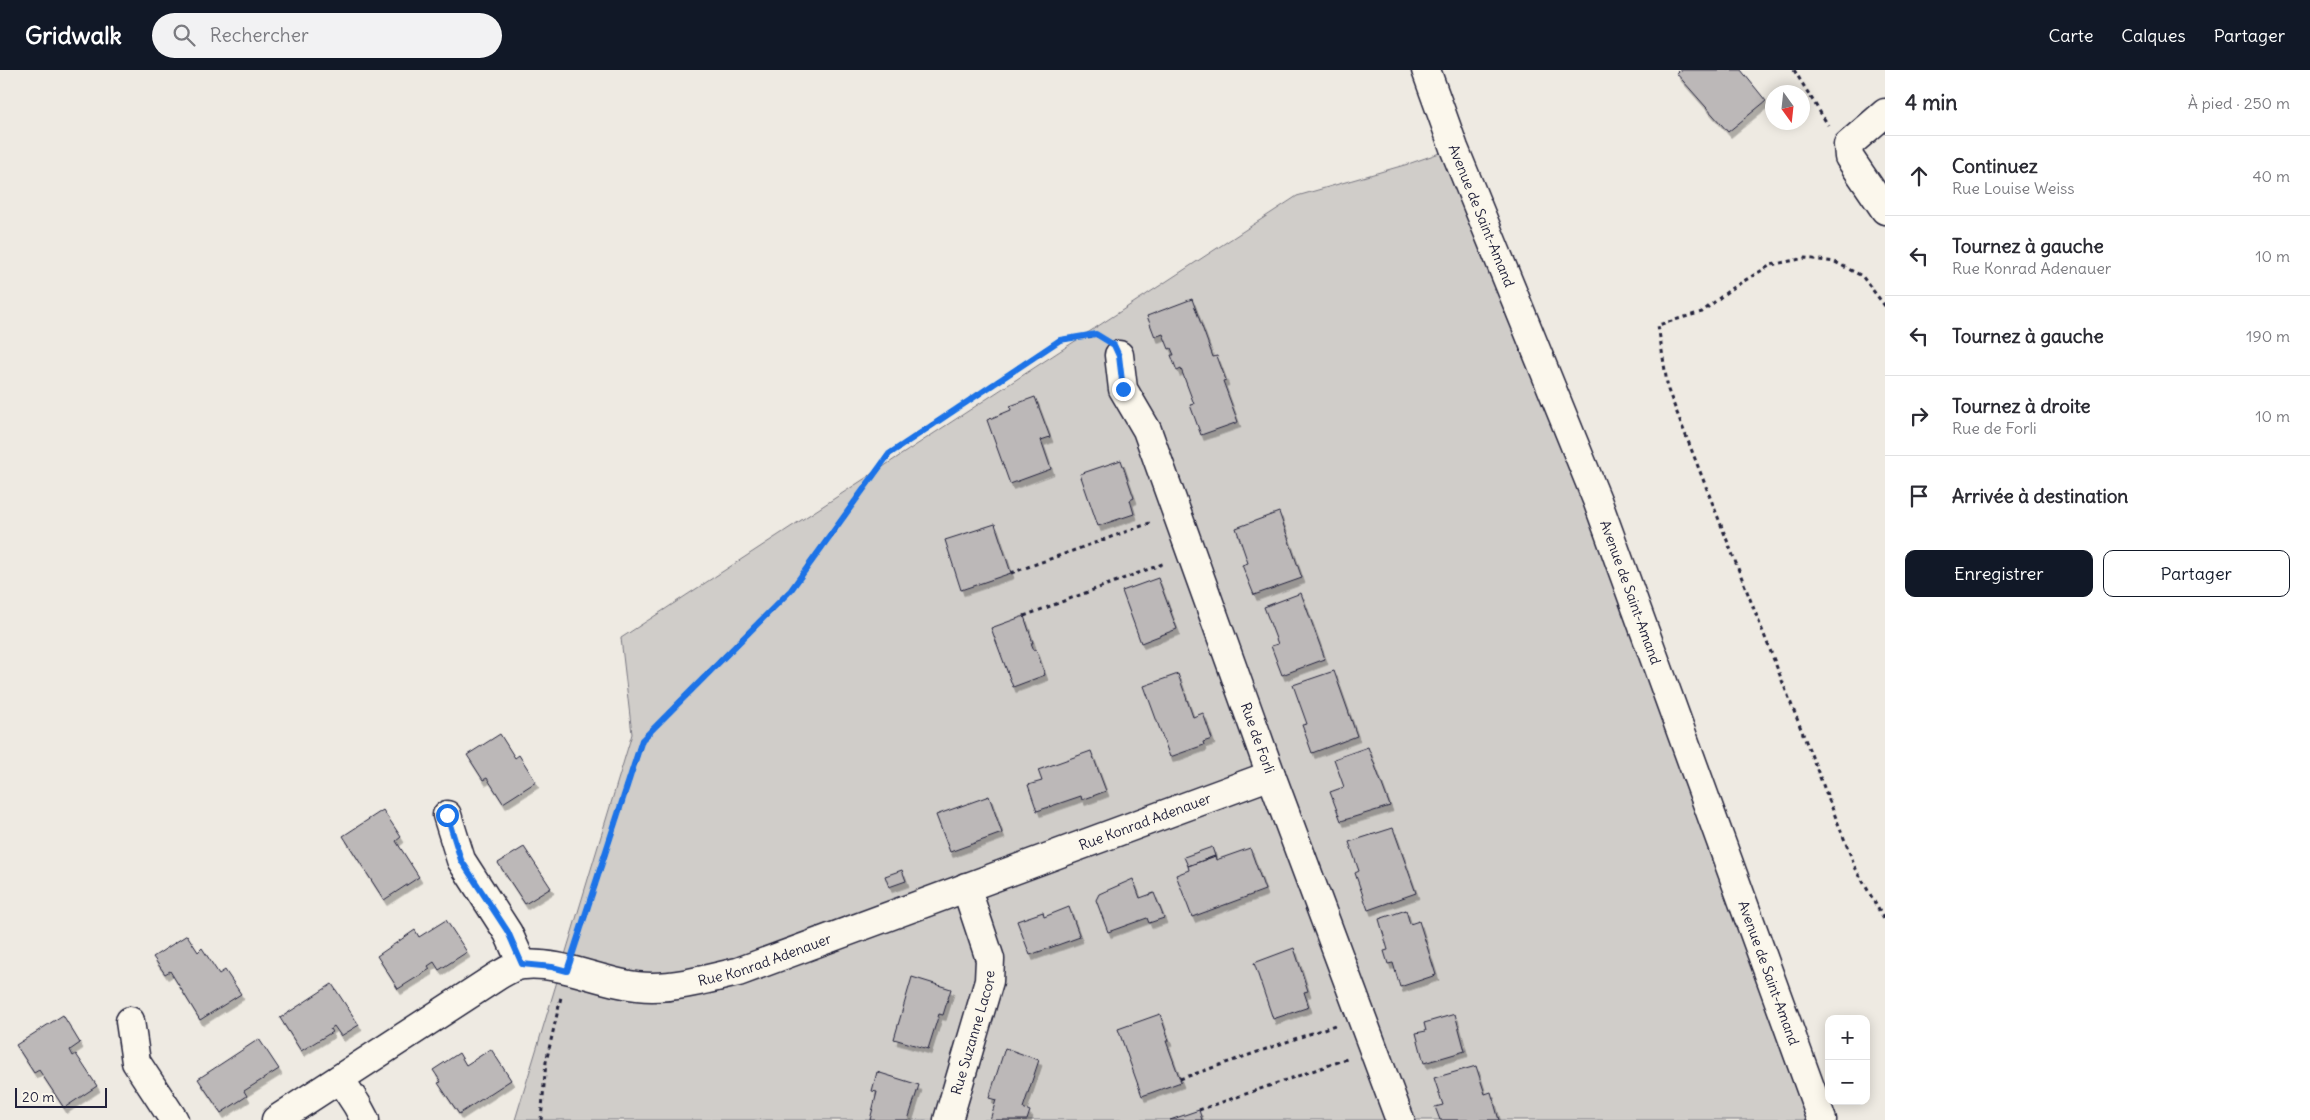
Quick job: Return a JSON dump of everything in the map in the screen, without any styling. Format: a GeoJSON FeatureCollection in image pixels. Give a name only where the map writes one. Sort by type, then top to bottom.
{"type":"FeatureCollection","features":[{"type":"Feature","properties":{"kind":"street","name":"Avenue de Saint-Amand"},"geometry":{"type":"LineString","coordinates":[[1426,70],[1454,148],[1597,500],[1822,1120]]}},
{"type":"Feature","properties":{"kind":"street"},"geometry":{"type":"LineString","coordinates":[[1885,113],[1848,151],[1885,210]]}},
{"type":"Feature","properties":{"kind":"street","name":"Rue de Forli"},"geometry":{"type":"LineString","coordinates":[[1119,356],[1123,389],[1147,430],[1271,775],[1400,1120]]}},
{"type":"Feature","properties":{"kind":"street","name":"Rue Konrad Adenauer"},"geometry":{"type":"LineString","coordinates":[[522,964],[552,967],[616,983],[652,987],[688,983],[738,972],[1271,775]]}},
{"type":"Feature","properties":{"kind":"street"},"geometry":{"type":"LineString","coordinates":[[276,1120],[499,975],[522,964],[508,932],[461,860],[447,815]]}},
{"type":"Feature","properties":{"kind":"street","name":"Rue Suzanne Lacore"},"geometry":{"type":"LineString","coordinates":[[948,1120],[989,981],[990,959],[966,887]]}},
{"type":"Feature","properties":{"kind":"street"},"geometry":{"type":"LineString","coordinates":[[130,1021],[136,1062],[174,1120]]}},
{"type":"Feature","properties":{"kind":"street"},"geometry":{"type":"LineString","coordinates":[[340,1079],[357,1105],[364,1120]]}},
{"type":"Feature","properties":{"kind":"path"},"geometry":{"type":"LineString","coordinates":[[1794,70],[1848,151]]}},
{"type":"Feature","properties":{"kind":"path"},"geometry":{"type":"LineString","coordinates":[[1885,306],[1862,276],[1835,262],[1805,258],[1771,265],[1732,288],[1702,312],[1658,325],[1668,390],[1856,869],[1885,921]]}},
{"type":"Feature","properties":{"kind":"path"},"geometry":{"type":"LineString","coordinates":[[541,1120],[546,1062],[567,971],[642,740],[791,590],[889,454],[1060,340],[1096,334],[1114,345],[1119,356]]}},
{"type":"Feature","properties":{"kind":"path"},"geometry":{"type":"LineString","coordinates":[[1012,573],[1177,513]]}},
{"type":"Feature","properties":{"kind":"path"},"geometry":{"type":"LineString","coordinates":[[1024,616],[1191,553]]}},
{"type":"Feature","properties":{"kind":"path"},"geometry":{"type":"LineString","coordinates":[[1180,1079],[1361,1016]]}},
{"type":"Feature","properties":{"kind":"path"},"geometry":{"type":"LineString","coordinates":[[1199,1110],[1374,1050]]}},
{"type":"Feature","properties":{"kind":"shaded area"},"geometry":{"type":"Polygon","coordinates":[[[1454,148],[1822,1120],[515,1120],[632,734],[621,638],[1297,196],[1408,164],[1454,148]]]}},
{"type":"Feature","properties":{"kind":"building"},"geometry":{"type":"Polygon","coordinates":[[[1679,70],[1741,70],[1765,102],[1728,132],[1676,73],[1679,70]]]}},
{"type":"Feature","properties":{"kind":"building"},"geometry":{"type":"Polygon","coordinates":[[[1192,299],[1213,357],[1217,356],[1226,380],[1223,381],[1238,422],[1201,435],[1190,405],[1194,404],[1181,369],[1177,371],[1171,355],[1174,355],[1171,348],[1169,349],[1163,334],[1155,337],[1147,316],[1192,299]]]}},
{"type":"Feature","properties":{"kind":"building"},"geometry":{"type":"Polygon","coordinates":[[[1035,397],[1050,437],[1041,440],[1051,469],[1010,484],[987,420],[1011,410],[1010,406],[1035,397]]]}},
{"type":"Feature","properties":{"kind":"building"},"geometry":{"type":"Polygon","coordinates":[[[1121,460],[1134,498],[1130,500],[1134,514],[1098,526],[1080,474],[1121,460]]]}},
{"type":"Feature","properties":{"kind":"building"},"geometry":{"type":"Polygon","coordinates":[[[1279,512],[1302,578],[1254,595],[1242,565],[1248,563],[1236,528],[1279,512]]]}},
{"type":"Feature","properties":{"kind":"building"},"geometry":{"type":"Polygon","coordinates":[[[995,524],[1011,573],[961,590],[945,540],[995,524]]]}},
{"type":"Feature","properties":{"kind":"building"},"geometry":{"type":"Polygon","coordinates":[[[1158,578],[1177,629],[1141,643],[1122,591],[1158,578]]]}},
{"type":"Feature","properties":{"kind":"building"},"geometry":{"type":"Polygon","coordinates":[[[1301,593],[1325,659],[1282,675],[1271,646],[1278,644],[1264,607],[1301,593]]]}},
{"type":"Feature","properties":{"kind":"building"},"geometry":{"type":"Polygon","coordinates":[[[1024,616],[1033,643],[1031,643],[1034,650],[1036,649],[1045,675],[1013,687],[991,628],[1024,616]]]}},
{"type":"Feature","properties":{"kind":"building"},"geometry":{"type":"Polygon","coordinates":[[[1334,671],[1357,736],[1312,753],[1302,725],[1307,724],[1293,685],[1334,671]]]}},
{"type":"Feature","properties":{"kind":"building"},"geometry":{"type":"Polygon","coordinates":[[[1178,674],[1193,717],[1203,713],[1212,739],[1203,742],[1204,745],[1170,757],[1144,686],[1178,674]]]}},
{"type":"Feature","properties":{"kind":"building"},"geometry":{"type":"Polygon","coordinates":[[[500,734],[515,758],[519,755],[536,782],[503,803],[487,778],[483,780],[467,755],[500,734]]]}},
{"type":"Feature","properties":{"kind":"building"},"geometry":{"type":"Polygon","coordinates":[[[1368,747],[1390,806],[1341,821],[1330,792],[1344,787],[1334,759],[1368,747]]]}},
{"type":"Feature","properties":{"kind":"building"},"geometry":{"type":"Polygon","coordinates":[[[1091,751],[1106,791],[1082,800],[1081,796],[1037,811],[1028,785],[1042,781],[1038,770],[1091,751]]]}},
{"type":"Feature","properties":{"kind":"building"},"geometry":{"type":"Polygon","coordinates":[[[989,796],[1002,833],[950,852],[936,815],[989,796]]]}},
{"type":"Feature","properties":{"kind":"building"},"geometry":{"type":"Polygon","coordinates":[[[383,810],[401,837],[396,841],[419,877],[384,900],[343,836],[383,810]]]}},
{"type":"Feature","properties":{"kind":"building"},"geometry":{"type":"Polygon","coordinates":[[[1393,828],[1416,893],[1368,910],[1355,873],[1359,871],[1349,842],[1393,828]]]}},
{"type":"Feature","properties":{"kind":"building"},"geometry":{"type":"Polygon","coordinates":[[[524,847],[551,888],[525,904],[498,863],[524,847]]]}},
{"type":"Feature","properties":{"kind":"building"},"geometry":{"type":"Polygon","coordinates":[[[1212,847],[1215,856],[1188,866],[1184,857],[1212,847]]]}},
{"type":"Feature","properties":{"kind":"building"},"geometry":{"type":"Polygon","coordinates":[[[1250,848],[1265,890],[1192,917],[1176,875],[1189,870],[1188,866],[1215,856],[1216,860],[1250,848]]]}},
{"type":"Feature","properties":{"kind":"building"},"geometry":{"type":"Polygon","coordinates":[[[902,870],[906,881],[889,887],[885,876],[902,870]]]}},
{"type":"Feature","properties":{"kind":"building"},"geometry":{"type":"Polygon","coordinates":[[[1133,879],[1140,898],[1154,893],[1164,918],[1149,923],[1147,918],[1108,932],[1096,900],[1099,894],[1133,879]]]}},
{"type":"Feature","properties":{"kind":"building"},"geometry":{"type":"Polygon","coordinates":[[[1069,907],[1080,937],[1030,955],[1017,921],[1043,912],[1044,917],[1069,907]]]}},
{"type":"Feature","properties":{"kind":"building"},"geometry":{"type":"Polygon","coordinates":[[[1406,910],[1410,924],[1419,921],[1436,975],[1400,987],[1393,963],[1388,964],[1384,951],[1388,950],[1379,919],[1406,910]]]}},
{"type":"Feature","properties":{"kind":"building"},"geometry":{"type":"Polygon","coordinates":[[[446,920],[467,952],[439,970],[434,962],[428,966],[430,969],[398,989],[377,956],[415,930],[419,937],[446,920]]]}},
{"type":"Feature","properties":{"kind":"building"},"geometry":{"type":"Polygon","coordinates":[[[187,935],[198,952],[202,948],[219,974],[225,970],[241,994],[200,1020],[170,971],[165,974],[153,957],[187,935]]]}},
{"type":"Feature","properties":{"kind":"building"},"geometry":{"type":"Polygon","coordinates":[[[1294,948],[1308,991],[1304,992],[1309,1007],[1273,1019],[1254,963],[1294,948]]]}},
{"type":"Feature","properties":{"kind":"building"},"geometry":{"type":"Polygon","coordinates":[[[912,977],[951,989],[943,1015],[939,1014],[928,1049],[894,1039],[912,977]]]}},
{"type":"Feature","properties":{"kind":"building"},"geometry":{"type":"Polygon","coordinates":[[[332,984],[359,1025],[341,1036],[334,1026],[330,1029],[332,1032],[301,1051],[280,1018],[332,984]]]}},
{"type":"Feature","properties":{"kind":"building"},"geometry":{"type":"Polygon","coordinates":[[[1160,1014],[1169,1041],[1166,1041],[1181,1082],[1142,1096],[1118,1029],[1160,1014]]]}},
{"type":"Feature","properties":{"kind":"building"},"geometry":{"type":"Polygon","coordinates":[[[1455,1014],[1465,1051],[1424,1063],[1416,1033],[1426,1031],[1424,1023],[1455,1014]]]}},
{"type":"Feature","properties":{"kind":"building"},"geometry":{"type":"Polygon","coordinates":[[[63,1015],[80,1043],[70,1050],[73,1056],[76,1054],[97,1086],[64,1108],[39,1070],[34,1073],[16,1045],[63,1015]]]}},
{"type":"Feature","properties":{"kind":"building"},"geometry":{"type":"Polygon","coordinates":[[[259,1039],[279,1069],[244,1091],[247,1096],[221,1113],[198,1079],[259,1039]]]}},
{"type":"Feature","properties":{"kind":"building"},"geometry":{"type":"Polygon","coordinates":[[[1005,1048],[1039,1060],[1023,1108],[1030,1111],[1027,1120],[990,1120],[996,1100],[989,1098],[1005,1048]]]}},
{"type":"Feature","properties":{"kind":"building"},"geometry":{"type":"Polygon","coordinates":[[[491,1049],[511,1080],[459,1114],[438,1083],[441,1082],[433,1070],[459,1053],[466,1065],[491,1049]]]}},
{"type":"Feature","properties":{"kind":"building"},"geometry":{"type":"Polygon","coordinates":[[[1476,1066],[1485,1094],[1491,1092],[1499,1120],[1440,1120],[1435,1107],[1443,1105],[1434,1078],[1476,1066]]]}},
{"type":"Feature","properties":{"kind":"building"},"geometry":{"type":"Polygon","coordinates":[[[877,1072],[919,1085],[908,1120],[870,1120],[877,1092],[872,1091],[877,1072]]]}},
{"type":"Feature","properties":{"kind":"building"},"geometry":{"type":"Polygon","coordinates":[[[1199,1110],[1202,1120],[1170,1120],[1199,1110]]]}},
{"type":"Feature","properties":{"kind":"route"},"geometry":{"type":"LineString","coordinates":[[447,815],[461,860],[508,932],[522,964],[552,967],[567,971],[642,740],[791,590],[889,454],[1060,340],[1096,334],[1114,345],[1119,356],[1123,389]]}}]}
